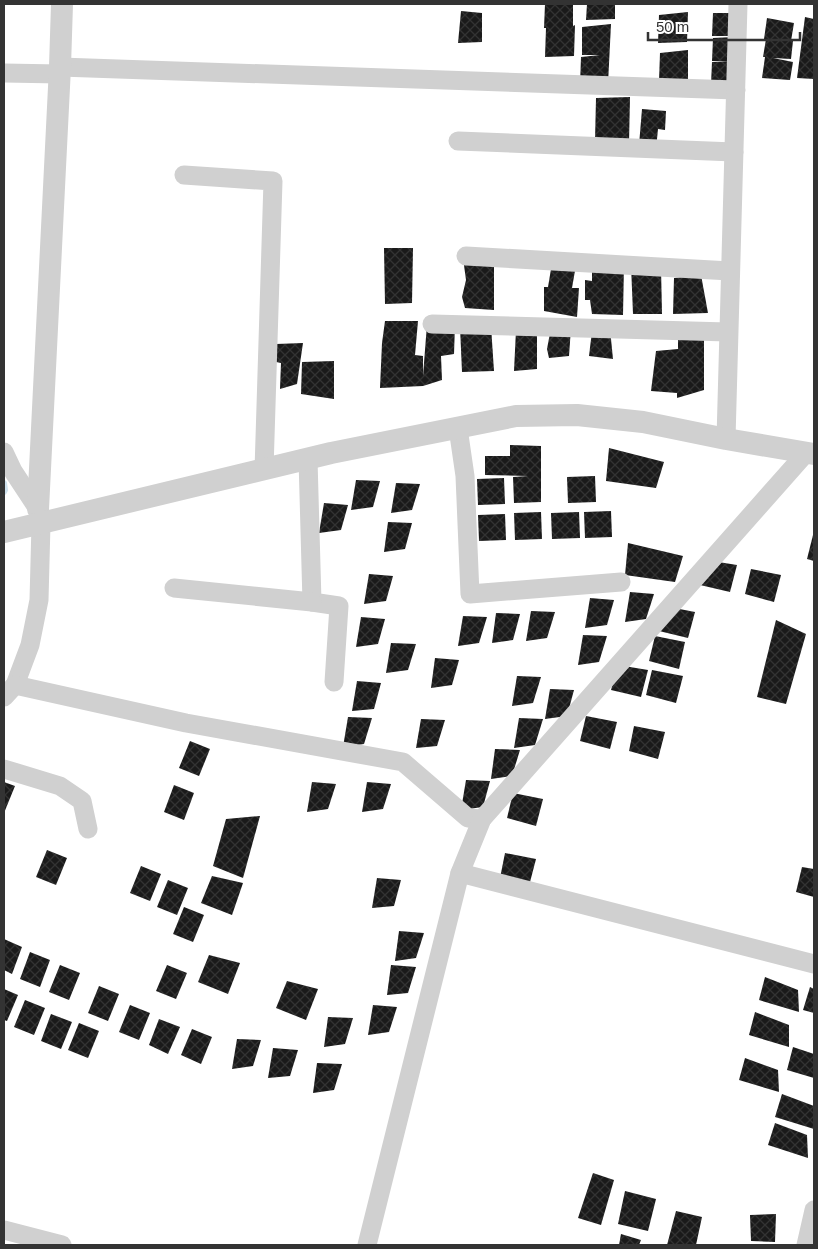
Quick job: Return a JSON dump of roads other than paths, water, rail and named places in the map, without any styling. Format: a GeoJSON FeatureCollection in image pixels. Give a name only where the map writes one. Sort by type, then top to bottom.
{"type":"FeatureCollection","features":[{"type":"Feature","properties":{"kind":"street"},"geometry":{"type":"LineString","coordinates":[[62,4],[40,517],[39,600],[30,645],[9,691],[403,762],[468,818],[482,819]]}},
{"type":"Feature","properties":{"kind":"street"},"geometry":{"type":"LineString","coordinates":[[726,439],[738,4]]}},
{"type":"Feature","properties":{"kind":"street"},"geometry":{"type":"LineString","coordinates":[[4,73],[60,71],[736,90]]}},
{"type":"Feature","properties":{"kind":"street"},"geometry":{"type":"LineString","coordinates":[[458,141],[734,152]]}},
{"type":"Feature","properties":{"kind":"street"},"geometry":{"type":"LineString","coordinates":[[184,175],[273,181],[264,470]]}},
{"type":"Feature","properties":{"kind":"street"},"geometry":{"type":"LineString","coordinates":[[466,256],[730,271]]}},
{"type":"Feature","properties":{"kind":"street"},"geometry":{"type":"LineString","coordinates":[[432,324],[728,332]]}},
{"type":"Feature","properties":{"kind":"street"},"geometry":{"type":"LineString","coordinates":[[4,532],[40,517],[264,470],[331,453],[516,416],[577,415],[643,422],[726,439],[810,453]]}},
{"type":"Feature","properties":{"kind":"street"},"geometry":{"type":"LineString","coordinates":[[458,428],[465,476],[470,594],[621,582]]}},
{"type":"Feature","properties":{"kind":"street"},"geometry":{"type":"LineString","coordinates":[[4,452],[40,517]]}},
{"type":"Feature","properties":{"kind":"street"},"geometry":{"type":"LineString","coordinates":[[367,1245],[460,873],[482,819],[810,453]]}},
{"type":"Feature","properties":{"kind":"street"},"geometry":{"type":"LineString","coordinates":[[308,459],[312,602]]}},
{"type":"Feature","properties":{"kind":"street"},"geometry":{"type":"LineString","coordinates":[[174,588],[339,606],[334,682]]}},
{"type":"Feature","properties":{"kind":"street"},"geometry":{"type":"LineString","coordinates":[[4,769],[60,786],[82,801],[88,829]]}},
{"type":"Feature","properties":{"kind":"street"},"geometry":{"type":"LineString","coordinates":[[460,873],[814,964]]}},
{"type":"Feature","properties":{"kind":"street"},"geometry":{"type":"LineString","coordinates":[[806,1245],[814,1210]]}},
{"type":"Feature","properties":{"kind":"street"},"geometry":{"type":"LineString","coordinates":[[4,1230],[62,1245]]}},
{"type":"Feature","properties":{"kind":"waterway"},"geometry":{"type":"LineString","coordinates":[[4,483],[4,492]]}}]}
